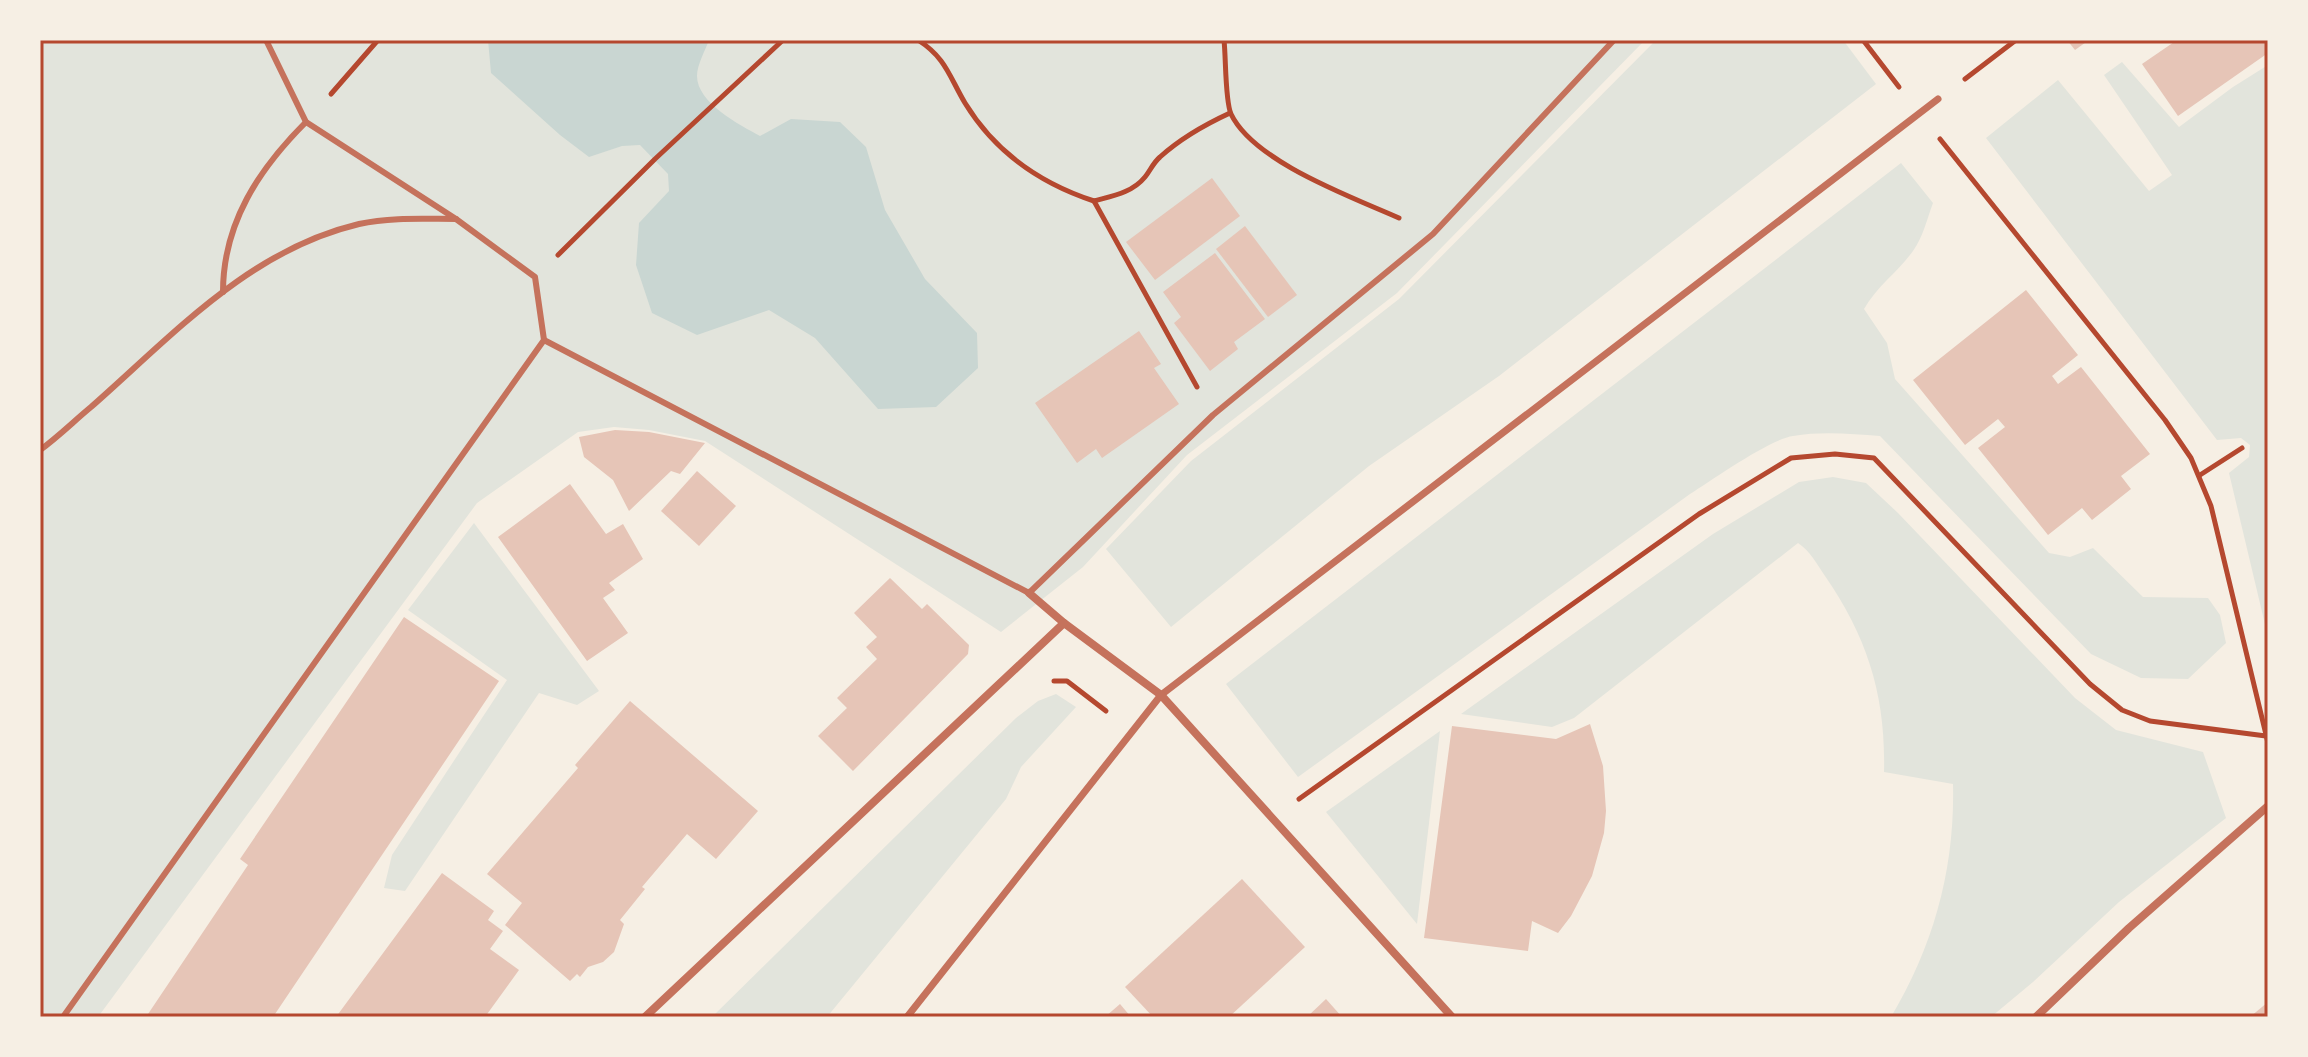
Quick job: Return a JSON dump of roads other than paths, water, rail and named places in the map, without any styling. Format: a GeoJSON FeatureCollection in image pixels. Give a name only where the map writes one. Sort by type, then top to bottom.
{"type":"FeatureCollection","features":[{"type":"Feature","properties":{"kind":"street"},"geometry":{"type":"LineString","coordinates":[[907,1017],[1161,695],[1938,99]]}},
{"type":"Feature","properties":{"kind":"street"},"geometry":{"type":"LineString","coordinates":[[1029,593],[1161,695],[1452,1017]]}},
{"type":"Feature","properties":{"kind":"street"},"geometry":{"type":"LineString","coordinates":[[645,1017],[1064,623]]}},
{"type":"Feature","properties":{"kind":"street"},"geometry":{"type":"LineString","coordinates":[[2036,1017],[2129,928],[2268,806]]}},
{"type":"Feature","properties":{"kind":"lane"},"geometry":{"type":"LineString","coordinates":[[63,1017],[544,340],[535,277],[456,219],[306,122],[266,40]]}},
{"type":"Feature","properties":{"kind":"lane"},"geometry":{"type":"LineString","coordinates":[[544,340],[1029,593],[1213,415],[1433,234],[1614,40]]}},
{"type":"Feature","properties":{"kind":"lane"},"geometry":{"type":"LineString","coordinates":[[223,292],[223,263],[245,201],[282,145],[306,122]]}},
{"type":"Feature","properties":{"kind":"lane"},"geometry":{"type":"LineString","coordinates":[[40,450],[223,292],[274,256],[301,242],[361,224],[456,219]]}}]}
